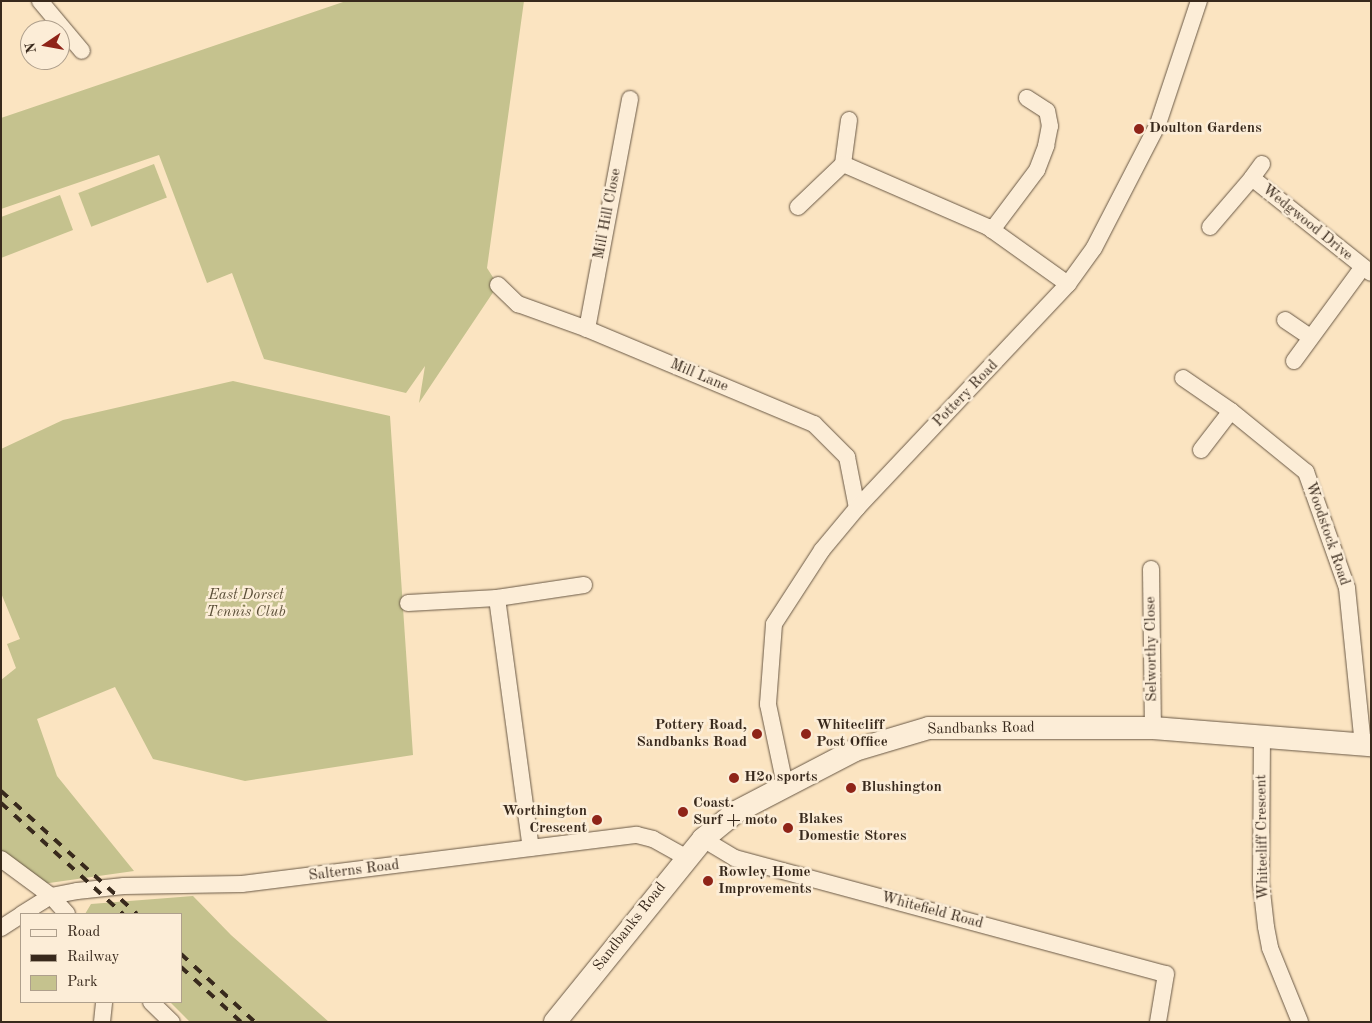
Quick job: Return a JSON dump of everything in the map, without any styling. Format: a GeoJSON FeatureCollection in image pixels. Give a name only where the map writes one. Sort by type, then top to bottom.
{"type":"FeatureCollection","features":[{"type":"Feature","properties":{"kind":"main road","name":"Sandbanks Road"},"geometry":{"type":"LineString","coordinates":[[555,1022],[686,857],[703,839],[736,812],[855,750],[929,728],[1153,728],[1367,745]]}},
{"type":"Feature","properties":{"kind":"street"},"geometry":{"type":"LineString","coordinates":[[40,1],[82,51]]}},
{"type":"Feature","properties":{"kind":"street","name":"Pottery Road"},"geometry":{"type":"LineString","coordinates":[[785,786],[768,704],[774,624],[822,550],[857,508],[1068,284],[1094,248],[1142,161],[1158,124],[1199,1]]}},
{"type":"Feature","properties":{"kind":"street"},"geometry":{"type":"LineString","coordinates":[[992,230],[1037,170],[1046,146],[1050,126],[1047,111],[1027,98]]}},
{"type":"Feature","properties":{"kind":"street","name":"Mill Hill Close"},"geometry":{"type":"LineString","coordinates":[[587,329],[630,99]]}},
{"type":"Feature","properties":{"kind":"street"},"geometry":{"type":"LineString","coordinates":[[798,208],[843,164],[849,120]]}},
{"type":"Feature","properties":{"kind":"street"},"geometry":{"type":"LineString","coordinates":[[843,164],[992,230],[1068,284]]}},
{"type":"Feature","properties":{"kind":"street","name":"Wedgwood Drive"},"geometry":{"type":"LineString","coordinates":[[1210,227],[1262,164]]}},
{"type":"Feature","properties":{"kind":"street","name":"Wedgwood Drive"},"geometry":{"type":"LineString","coordinates":[[1252,178],[1366,271],[1310,337],[1294,361]]}},
{"type":"Feature","properties":{"kind":"street","name":"Mill Lane"},"geometry":{"type":"LineString","coordinates":[[498,285],[518,304],[587,329],[814,424],[847,457],[857,508]]}},
{"type":"Feature","properties":{"kind":"street"},"geometry":{"type":"LineString","coordinates":[[1285,320],[1310,337]]}},
{"type":"Feature","properties":{"kind":"street"},"geometry":{"type":"LineString","coordinates":[[1183,378],[1231,411],[1201,450]]}},
{"type":"Feature","properties":{"kind":"street","name":"Woodstock Road"},"geometry":{"type":"LineString","coordinates":[[1231,411],[1306,472],[1347,588],[1367,745]]}},
{"type":"Feature","properties":{"kind":"street","name":"Selworthy Close"},"geometry":{"type":"LineString","coordinates":[[1151,569],[1153,728]]}},
{"type":"Feature","properties":{"kind":"street"},"geometry":{"type":"LineString","coordinates":[[408,604],[497,598],[584,585]]}},
{"type":"Feature","properties":{"kind":"street"},"geometry":{"type":"LineString","coordinates":[[497,598],[531,848]]}},
{"type":"Feature","properties":{"kind":"street","name":"Whitecliff Crescent"},"geometry":{"type":"LineString","coordinates":[[1262,736],[1261,883],[1266,927],[1270,948],[1300,1022]]}},
{"type":"Feature","properties":{"kind":"street","name":"Salterns Road"},"geometry":{"type":"LineString","coordinates":[[25,913],[51,896],[124,886],[242,884],[637,835],[653,838],[686,857]]}},
{"type":"Feature","properties":{"kind":"street","name":"Whitefield Road"},"geometry":{"type":"LineString","coordinates":[[703,839],[735,858],[1166,974],[1158,1022]]}},
{"type":"Feature","properties":{"kind":"street"},"geometry":{"type":"LineString","coordinates":[[1,859],[51,896],[66,913]]}},
{"type":"Feature","properties":{"kind":"street","name":"Salterns Road"},"geometry":{"type":"LineString","coordinates":[[1,928],[20,916]]}},
{"type":"Feature","properties":{"kind":"street"},"geometry":{"type":"LineString","coordinates":[[102,1022],[104,1003]]}},
{"type":"Feature","properties":{"kind":"street"},"geometry":{"type":"LineString","coordinates":[[153,1003],[172,1022]]}},
{"type":"Feature","properties":{"kind":"green space"},"geometry":{"type":"Polygon","coordinates":[[[346,1],[524,1],[487,268],[498,285],[419,403],[425,366],[406,393],[264,359],[232,273],[207,283],[159,155],[1,209],[1,118],[346,1]]]}},
{"type":"Feature","properties":{"kind":"green space"},"geometry":{"type":"Polygon","coordinates":[[[154,164],[167,198],[91,227],[78,193],[154,164]]]}},
{"type":"Feature","properties":{"kind":"green space"},"geometry":{"type":"Polygon","coordinates":[[[60,195],[73,230],[1,258],[1,217],[60,195]]]}},
{"type":"Feature","properties":{"kind":"green space","name":"East Dorset Tennis Club"},"geometry":{"type":"Polygon","coordinates":[[[233,381],[390,416],[413,755],[245,781],[153,759],[115,687],[37,719],[57,776],[134,871],[35,885],[1,859],[1,680],[16,668],[7,644],[20,639],[1,593],[1,449],[63,420],[233,381]]]}},
{"type":"Feature","properties":{"kind":"green space"},"geometry":{"type":"Polygon","coordinates":[[[193,896],[231,935],[329,1022],[190,1022],[171,1003],[182,1003],[182,913],[86,913],[91,904],[193,896]]]}},
{"type":"Feature","properties":{"kind":"railway"},"geometry":{"type":"LineString","coordinates":[[1,791],[136,913]]}},
{"type":"Feature","properties":{"kind":"railway"},"geometry":{"type":"LineString","coordinates":[[1,803],[122,913]]}},
{"type":"Feature","properties":{"kind":"railway"},"geometry":{"type":"LineString","coordinates":[[182,955],[255,1022]]}},
{"type":"Feature","properties":{"kind":"railway"},"geometry":{"type":"LineString","coordinates":[[182,968],[241,1022]]}},
{"type":"Feature","properties":{"kind":"place","name":"Doulton Gardens"},"geometry":{"type":"Point","coordinates":[1139,129]}},
{"type":"Feature","properties":{"kind":"place","name":"Pottery Road, Sandbanks Road"},"geometry":{"type":"Point","coordinates":[757,734]}},
{"type":"Feature","properties":{"kind":"place","name":"Whitecliff Post Office"},"geometry":{"type":"Point","coordinates":[806,734]}},
{"type":"Feature","properties":{"kind":"place","name":"H2o sports"},"geometry":{"type":"Point","coordinates":[734,778]}},
{"type":"Feature","properties":{"kind":"place","name":"Blushington"},"geometry":{"type":"Point","coordinates":[851,788]}},
{"type":"Feature","properties":{"kind":"place","name":"Coast. Surf + moto"},"geometry":{"type":"Point","coordinates":[683,812]}},
{"type":"Feature","properties":{"kind":"place","name":"Worthington Crescent"},"geometry":{"type":"Point","coordinates":[597,820]}},
{"type":"Feature","properties":{"kind":"place","name":"Blakes Domestic Stores"},"geometry":{"type":"Point","coordinates":[788,828]}},
{"type":"Feature","properties":{"kind":"place","name":"Rowley Home Improvements"},"geometry":{"type":"Point","coordinates":[708,881]}}]}
